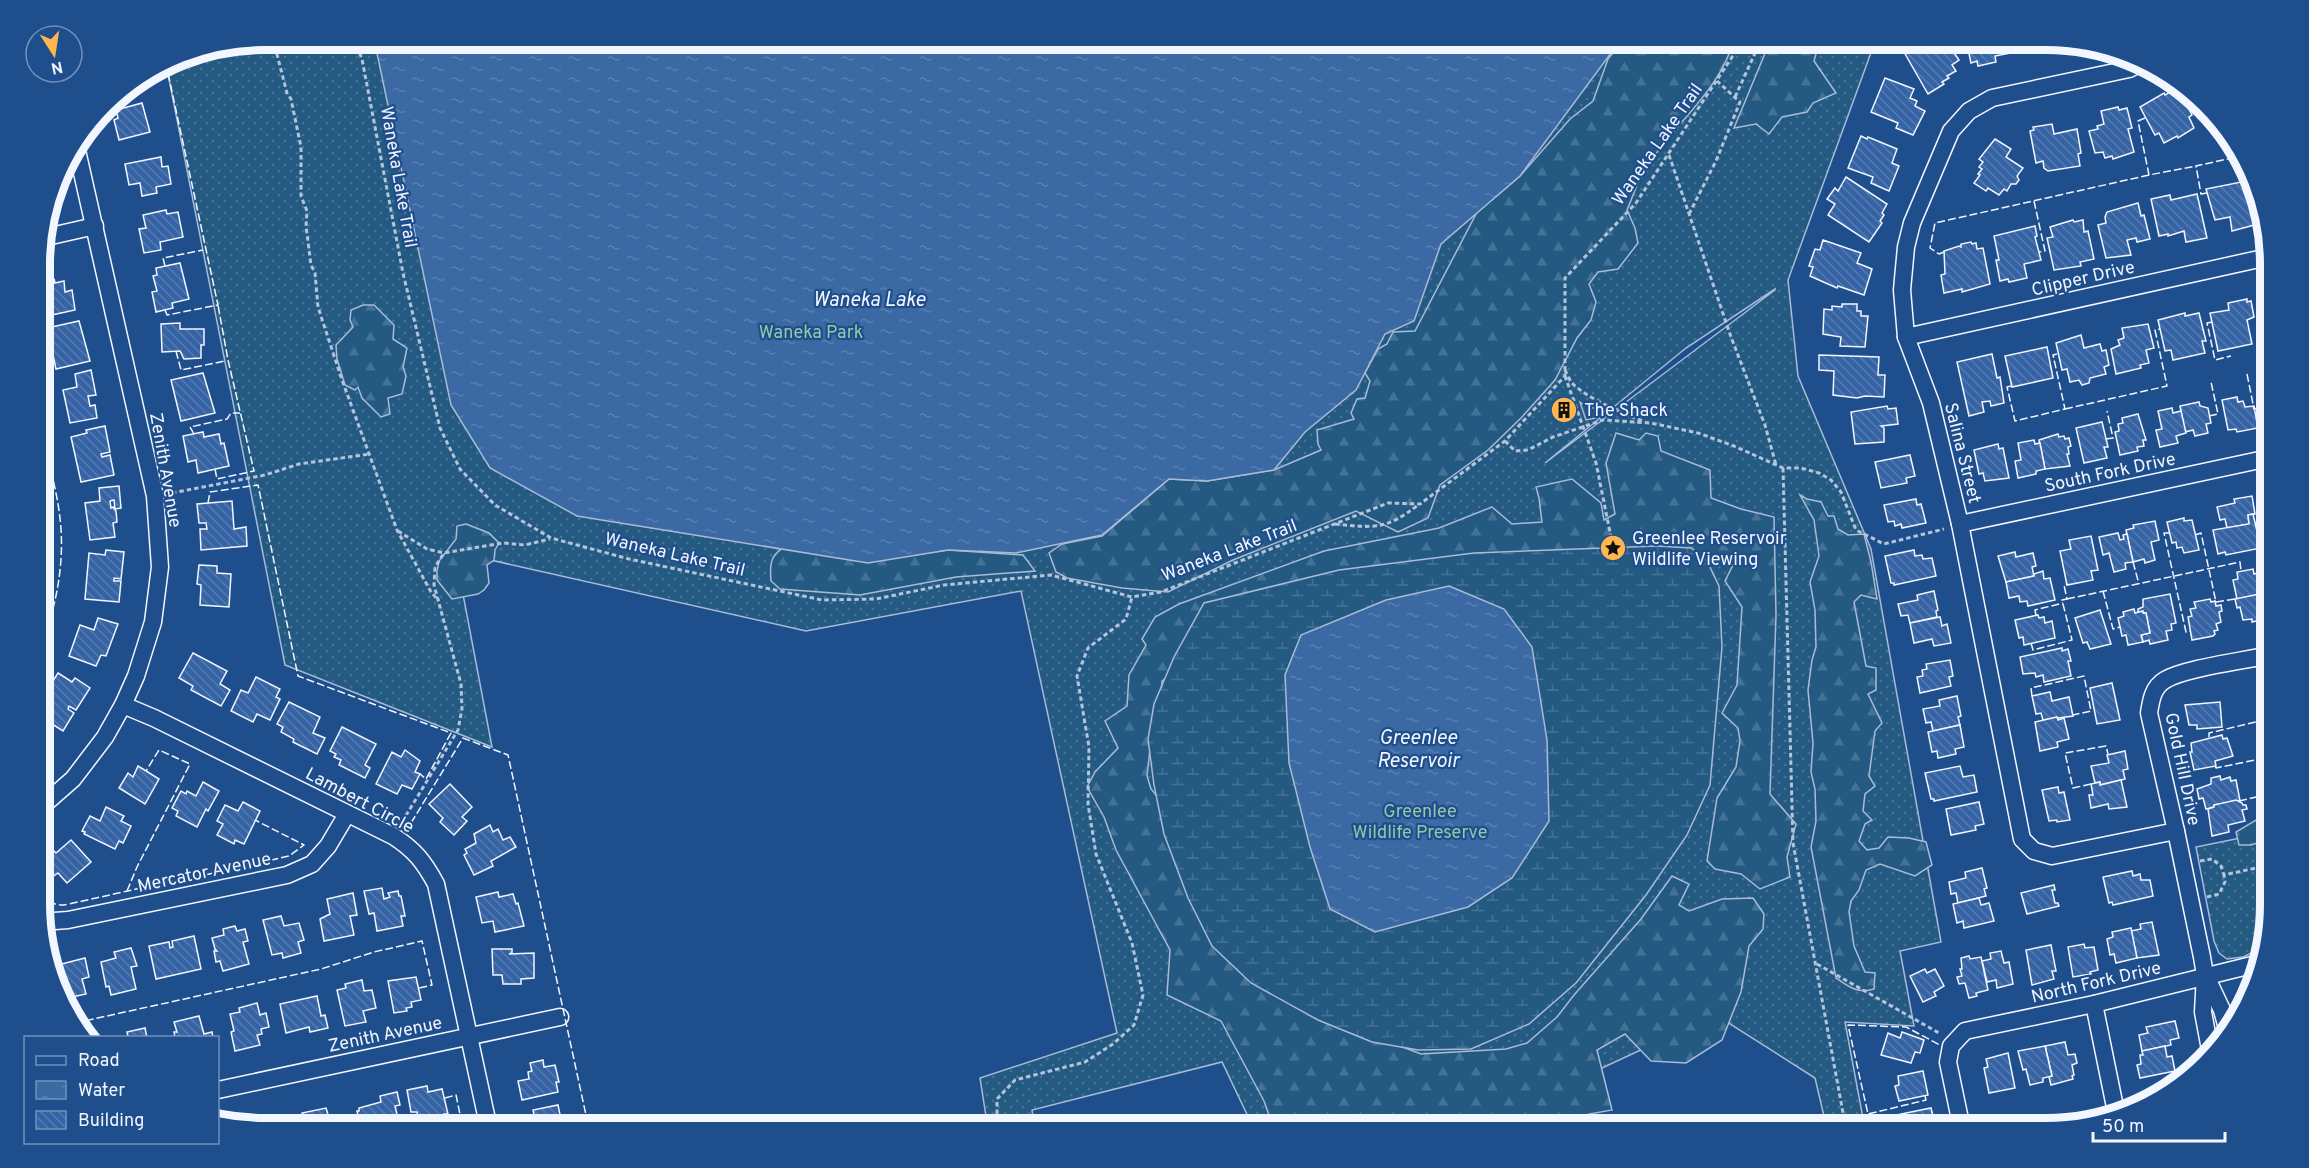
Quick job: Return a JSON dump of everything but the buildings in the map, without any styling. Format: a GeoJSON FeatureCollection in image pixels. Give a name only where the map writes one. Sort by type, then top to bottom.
{"type":"FeatureCollection","features":[{"type":"Feature","properties":{"kind":"street","name":"Salina Street"},"geometry":{"type":"LineString","coordinates":[[2132,68],[1992,99],[1969,111],[1951,131],[1912,224],[1906,247],[1902,290],[1906,337],[1931,403],[1960,524],[2022,839],[2034,851],[2052,856],[2176,831]]}},
{"type":"Feature","properties":{"kind":"street","name":"Zenith Avenue"},"geometry":{"type":"LineString","coordinates":[[50,799],[73,779],[105,737],[123,705],[136,676],[153,622],[160,567],[155,496],[78,156]]}},
{"type":"Feature","properties":{"kind":"street"},"geometry":{"type":"LineString","coordinates":[[51,236],[94,226]]}},
{"type":"Feature","properties":{"kind":"street","name":"Clipper Drive"},"geometry":{"type":"LineString","coordinates":[[1906,337],[2260,259]]}},
{"type":"Feature","properties":{"kind":"street","name":"South Fork Drive"},"geometry":{"type":"LineString","coordinates":[[1960,524],[2260,460]]}},
{"type":"Feature","properties":{"kind":"street","name":"Gold Hill Drive"},"geometry":{"type":"LineString","coordinates":[[2209,1043],[2203,1012],[2205,975],[2191,900],[2149,712],[2152,694],[2163,681],[2181,674],[2260,657]]}},
{"type":"Feature","properties":{"kind":"street","name":"Lambert Circle"},"geometry":{"type":"LineString","coordinates":[[123,705],[154,718],[393,836],[424,861],[436,884],[487,1118]]}},
{"type":"Feature","properties":{"kind":"street","name":"Mercator Avenue"},"geometry":{"type":"LineString","coordinates":[[50,921],[68,920],[287,875],[312,864],[328,846],[347,814]]}},
{"type":"Feature","properties":{"kind":"street","name":"North Fork Drive"},"geometry":{"type":"LineString","coordinates":[[1952,1043],[1965,1031],[2094,1004],[2251,964]]}},
{"type":"Feature","properties":{"kind":"street","name":"Gold Hill Drive"},"geometry":{"type":"LineString","coordinates":[[2205,975],[2225,1020]]}},
{"type":"Feature","properties":{"kind":"street"},"geometry":{"type":"LineString","coordinates":[[2094,1004],[2115,1107]]}},
{"type":"Feature","properties":{"kind":"street","name":"Zenith Avenue"},"geometry":{"type":"LineString","coordinates":[[219,1090],[560,1017]]}},
{"type":"Feature","properties":{"kind":"street"},"geometry":{"type":"LineString","coordinates":[[1952,1043],[1948,1062],[1960,1118]]}},
{"type":"Feature","properties":{"kind":"path"},"geometry":{"type":"LineString","coordinates":[[276,50],[287,93],[291,99],[301,147],[301,196],[307,211],[306,225],[311,265],[315,273],[318,307],[397,530],[430,592],[439,601]]}},
{"type":"Feature","properties":{"kind":"path","name":"Waneka Lake Trail"},"geometry":{"type":"LineString","coordinates":[[358,50],[403,273],[440,428],[460,469],[495,505],[551,538],[629,559],[822,600],[876,599],[944,585],[1051,575],[1132,597],[1161,592],[1388,503],[1420,504]]}},
{"type":"Feature","properties":{"kind":"path","name":"Waneka Lake Trail"},"geometry":{"type":"LineString","coordinates":[[1334,524],[1366,528],[1378,527],[1404,516],[1505,441],[1565,376],[1565,278],[1636,203],[1717,81],[1735,50]]}},
{"type":"Feature","properties":{"kind":"path"},"geometry":{"type":"LineString","coordinates":[[1735,97],[1757,50]]}},
{"type":"Feature","properties":{"kind":"path"},"geometry":{"type":"LineString","coordinates":[[1689,215],[1716,161],[1740,102],[1717,81]]}},
{"type":"Feature","properties":{"kind":"path"},"geometry":{"type":"LineString","coordinates":[[1669,155],[1731,337],[1765,424],[1776,465]]}},
{"type":"Feature","properties":{"kind":"path"},"geometry":{"type":"LineString","coordinates":[[1565,370],[1571,382],[1588,395],[1627,416],[1698,433],[1783,468],[1802,468],[1819,473],[1831,480],[1841,492],[1856,530],[1884,544],[1960,524]]}},
{"type":"Feature","properties":{"kind":"path"},"geometry":{"type":"LineString","coordinates":[[1565,376],[1596,463],[1613,547]]}},
{"type":"Feature","properties":{"kind":"path"},"geometry":{"type":"LineString","coordinates":[[1505,441],[1515,451],[1528,450],[1553,437],[1603,420],[1650,423]]}},
{"type":"Feature","properties":{"kind":"path"},"geometry":{"type":"LineString","coordinates":[[155,496],[265,475],[299,464],[370,454]]}},
{"type":"Feature","properties":{"kind":"path"},"geometry":{"type":"LineString","coordinates":[[1783,468],[1793,843],[1844,1118]]}},
{"type":"Feature","properties":{"kind":"path"},"geometry":{"type":"LineString","coordinates":[[397,530],[427,549],[444,553],[502,543],[525,545],[551,538]]}},
{"type":"Feature","properties":{"kind":"path"},"geometry":{"type":"LineString","coordinates":[[393,836],[458,730],[462,709],[461,684],[434,585],[435,567],[444,553]]}},
{"type":"Feature","properties":{"kind":"path"},"geometry":{"type":"LineString","coordinates":[[997,1118],[997,1099],[1015,1080],[1085,1062],[1113,1044],[1134,1025],[1143,995],[1132,943],[1096,854],[1088,804],[1089,747],[1077,676],[1088,648],[1126,619],[1132,597]]}},
{"type":"Feature","properties":{"kind":"path"},"geometry":{"type":"LineString","coordinates":[[2183,864],[2212,860],[2221,866],[2224,875],[2225,882],[2219,894],[2191,900]]}},
{"type":"Feature","properties":{"kind":"path"},"geometry":{"type":"LineString","coordinates":[[2224,875],[2260,867]]}},
{"type":"Feature","properties":{"kind":"path"},"geometry":{"type":"LineString","coordinates":[[1817,964],[1952,1043]]}},
{"type":"Feature","properties":{"kind":"green space","name":"Waneka Park"},"geometry":{"type":"Polygon","coordinates":[[[249,50],[1872,50],[1788,280],[1798,376],[1871,549],[1941,942],[1900,951],[1914,1026],[1845,1022],[1863,1118],[1824,1118],[1815,1078],[1716,1015],[1602,1068],[1467,1105],[1379,1118],[1249,1118],[1222,1062],[1032,1110],[1033,1118],[986,1118],[980,1078],[1117,1033],[1021,591],[806,631],[455,552],[492,747],[285,665],[168,73],[181,66],[208,57],[249,50]],[[1775,289],[1686,348],[1545,463],[1775,290],[1775,289]]]}},
{"type":"Feature","properties":{"kind":"green space"},"geometry":{"type":"Polygon","coordinates":[[[1615,50],[1730,50],[1719,75],[1708,91],[1657,152],[1640,178],[1627,210],[1635,228],[1638,243],[1618,269],[1598,272],[1589,284],[1596,302],[1591,320],[1577,338],[1555,380],[1488,450],[1440,485],[1428,518],[1398,532],[1356,511],[1233,560],[1168,592],[1122,588],[1067,578],[1056,572],[1049,553],[1062,544],[1102,536],[1169,479],[1207,481],[1274,470],[1321,450],[1317,430],[1354,419],[1351,413],[1357,399],[1365,398],[1370,381],[1365,373],[1378,349],[1387,344],[1393,332],[1415,331],[1476,214],[1478,200],[1493,199],[1520,176],[1570,119],[1593,101],[1608,59],[1615,50]]]}},
{"type":"Feature","properties":{"kind":"green space"},"geometry":{"type":"Polygon","coordinates":[[[1766,50],[1817,50],[1814,61],[1836,93],[1813,103],[1807,112],[1782,117],[1769,134],[1756,124],[1734,128],[1766,50]]]}},
{"type":"Feature","properties":{"kind":"green space"},"geometry":{"type":"Polygon","coordinates":[[[363,305],[374,305],[394,325],[393,339],[407,348],[403,367],[406,376],[402,394],[388,398],[390,414],[381,417],[362,398],[358,387],[355,390],[345,385],[337,359],[336,345],[353,327],[350,320],[351,310],[363,305]]]}},
{"type":"Feature","properties":{"kind":"green space"},"geometry":{"type":"Polygon","coordinates":[[[1580,402],[1583,404],[1611,415],[1586,420],[1580,402]]]}},
{"type":"Feature","properties":{"kind":"green space"},"geometry":{"type":"Polygon","coordinates":[[[1616,433],[1639,440],[1646,433],[1658,436],[1661,451],[1710,470],[1711,498],[1741,509],[1774,517],[1776,615],[1770,794],[1796,824],[1787,857],[1790,877],[1760,889],[1741,874],[1715,869],[1707,861],[1717,798],[1736,767],[1740,741],[1738,728],[1722,713],[1737,685],[1742,607],[1725,581],[1734,563],[1727,554],[1717,560],[1672,560],[1203,647],[1162,681],[1159,719],[1151,740],[1147,776],[1151,789],[1175,818],[1363,1032],[1421,1054],[1506,1049],[1527,1043],[1557,1017],[1641,919],[1672,876],[1689,884],[1679,905],[1689,911],[1722,899],[1753,898],[1764,914],[1763,929],[1749,946],[1741,992],[1722,1040],[1686,1063],[1651,1061],[1625,1034],[1597,1050],[1612,1110],[1568,1118],[1270,1118],[1264,1101],[1221,1021],[1167,995],[1170,950],[1116,850],[1104,817],[1087,787],[1095,772],[1118,748],[1105,721],[1127,706],[1129,675],[1146,645],[1142,639],[1155,617],[1179,604],[1324,551],[1439,528],[1492,507],[1512,524],[1542,522],[1536,487],[1572,479],[1601,503],[1604,520],[1615,514],[1606,463],[1616,433]]]}},
{"type":"Feature","properties":{"kind":"green space"},"geometry":{"type":"Polygon","coordinates":[[[1800,495],[1821,502],[1828,516],[1834,516],[1838,529],[1848,535],[1864,534],[1871,562],[1877,599],[1861,595],[1854,602],[1866,666],[1876,668],[1876,690],[1868,694],[1882,723],[1875,731],[1869,776],[1875,786],[1865,794],[1863,811],[1872,820],[1865,824],[1859,841],[1867,850],[1879,848],[1888,837],[1926,842],[1932,865],[1915,876],[1880,864],[1866,870],[1859,890],[1851,901],[1849,912],[1854,946],[1865,972],[1875,973],[1874,989],[1863,991],[1854,989],[1836,978],[1811,847],[1816,821],[1815,789],[1811,772],[1813,743],[1808,690],[1816,647],[1815,610],[1810,582],[1819,556],[1814,520],[1800,495]]]}},
{"type":"Feature","properties":{"kind":"green space"},"geometry":{"type":"Polygon","coordinates":[[[466,524],[489,533],[499,543],[495,550],[494,560],[487,565],[489,583],[484,590],[478,594],[452,599],[437,580],[437,571],[439,561],[456,539],[457,526],[466,524]]]}},
{"type":"Feature","properties":{"kind":"green space"},"geometry":{"type":"Polygon","coordinates":[[[790,543],[908,556],[948,550],[1023,555],[1035,571],[956,577],[860,595],[780,589],[771,581],[771,562],[779,550],[790,543]]]}},
{"type":"Feature","properties":{"kind":"green space","name":"Greenlee Wildlife Preserve"},"geometry":{"type":"Polygon","coordinates":[[[1657,546],[1691,548],[1707,561],[1719,586],[1722,647],[1710,785],[1687,835],[1646,895],[1576,983],[1529,1024],[1471,1049],[1418,1050],[1372,1042],[1318,1020],[1251,983],[1212,946],[1188,898],[1164,834],[1148,739],[1154,704],[1174,657],[1204,603],[1339,570],[1474,553],[1657,546]]]}},
{"type":"Feature","properties":{"kind":"green space"},"geometry":{"type":"Polygon","coordinates":[[[2260,818],[2260,842],[2239,845],[2236,832],[2260,818]]]}},
{"type":"Feature","properties":{"kind":"green space"},"geometry":{"type":"Polygon","coordinates":[[[2260,834],[2260,905],[2254,952],[2243,957],[2227,959],[2219,953],[2214,941],[2196,847],[2260,834]]]}},
{"type":"Feature","properties":{"kind":"water","name":"Waneka Lake"},"geometry":{"type":"Polygon","coordinates":[[[376,50],[1613,50],[1520,176],[1441,244],[1414,321],[1385,334],[1356,390],[1305,432],[1274,470],[1207,481],[1169,479],[1102,535],[1016,553],[948,550],[868,563],[577,516],[490,468],[451,405],[376,50]]]}},
{"type":"Feature","properties":{"kind":"water","name":"Greenlee Reservoir"},"geometry":{"type":"Polygon","coordinates":[[[1449,586],[1504,609],[1532,647],[1547,740],[1549,821],[1512,878],[1468,907],[1375,932],[1330,909],[1310,847],[1289,763],[1285,675],[1301,635],[1386,600],[1449,586]]]}},
{"type":"Feature","properties":{"kind":"fence"},"geometry":{"type":"LineString","coordinates":[[165,310],[167,315],[218,305],[168,73]]}},
{"type":"Feature","properties":{"kind":"fence"},"geometry":{"type":"LineString","coordinates":[[2145,118],[2138,121],[2149,175],[2196,166]]}},
{"type":"Feature","properties":{"kind":"fence"},"geometry":{"type":"LineString","coordinates":[[2208,125],[2232,158]]}},
{"type":"Feature","properties":{"kind":"fence"},"geometry":{"type":"LineString","coordinates":[[2207,193],[2201,194],[2196,166],[2232,158]]}},
{"type":"Feature","properties":{"kind":"fence"},"geometry":{"type":"LineString","coordinates":[[1944,252],[1939,254],[1930,248],[1935,223],[2149,175]]}},
{"type":"Feature","properties":{"kind":"fence"},"geometry":{"type":"LineString","coordinates":[[2034,201],[2045,251],[2039,252]]}},
{"type":"Feature","properties":{"kind":"fence"},"geometry":{"type":"LineString","coordinates":[[165,266],[163,258],[203,250]]}},
{"type":"Feature","properties":{"kind":"fence"},"geometry":{"type":"LineString","coordinates":[[50,269],[52,269],[55,283]]}},
{"type":"Feature","properties":{"kind":"fence"},"geometry":{"type":"LineString","coordinates":[[215,469],[217,479],[254,471],[228,360],[218,305]]}},
{"type":"Feature","properties":{"kind":"fence"},"geometry":{"type":"LineString","coordinates":[[2260,308],[2257,309],[2260,323]]}},
{"type":"Feature","properties":{"kind":"fence"},"geometry":{"type":"LineString","coordinates":[[2212,322],[2207,323],[2215,360],[2231,356]]}},
{"type":"Feature","properties":{"kind":"fence"},"geometry":{"type":"LineString","coordinates":[[2065,409],[2167,386],[2155,330],[2160,329]]}},
{"type":"Feature","properties":{"kind":"fence"},"geometry":{"type":"LineString","coordinates":[[176,351],[181,370],[225,361]]}},
{"type":"Feature","properties":{"kind":"fence"},"geometry":{"type":"LineString","coordinates":[[2011,386],[2007,387],[2015,421],[2065,409],[2053,355],[2057,354]]}},
{"type":"Feature","properties":{"kind":"fence"},"geometry":{"type":"LineString","coordinates":[[2247,374],[2254,409],[2260,408]]}},
{"type":"Feature","properties":{"kind":"fence"},"geometry":{"type":"LineString","coordinates":[[2209,416],[2218,414],[2211,382]]}},
{"type":"Feature","properties":{"kind":"fence"},"geometry":{"type":"LineString","coordinates":[[2106,439],[2113,438],[2107,411]]}},
{"type":"Feature","properties":{"kind":"fence"},"geometry":{"type":"LineString","coordinates":[[194,434],[190,427],[227,419],[231,413],[240,413]]}},
{"type":"Feature","properties":{"kind":"fence"},"geometry":{"type":"LineString","coordinates":[[50,466],[61,534],[58,583],[50,619]]}},
{"type":"Feature","properties":{"kind":"fence"},"geometry":{"type":"LineString","coordinates":[[208,503],[210,492],[258,485],[298,676],[451,733],[426,779],[420,774]]}},
{"type":"Feature","properties":{"kind":"fence"},"geometry":{"type":"LineString","coordinates":[[2169,533],[2164,533],[2186,632],[2190,631]]}},
{"type":"Feature","properties":{"kind":"fence"},"geometry":{"type":"LineString","coordinates":[[2195,535],[2201,533],[2216,602],[2235,599]]}},
{"type":"Feature","properties":{"kind":"fence"},"geometry":{"type":"LineString","coordinates":[[2133,562],[2139,584]]}},
{"type":"Feature","properties":{"kind":"fence"},"geometry":{"type":"LineString","coordinates":[[2067,599],[2240,562],[2241,571]]}},
{"type":"Feature","properties":{"kind":"fence"},"geometry":{"type":"LineString","coordinates":[[2031,643],[2033,650],[2072,640],[2062,600],[2067,599],[2064,585],[2067,584]]}},
{"type":"Feature","properties":{"kind":"fence"},"geometry":{"type":"LineString","coordinates":[[2103,591],[2113,629],[2120,627]]}},
{"type":"Feature","properties":{"kind":"fence"},"geometry":{"type":"LineString","coordinates":[[2036,615],[2035,610],[2063,603]]}},
{"type":"Feature","properties":{"kind":"fence"},"geometry":{"type":"LineString","coordinates":[[2032,696],[2031,688],[2084,676],[2091,711],[2073,715]]}},
{"type":"Feature","properties":{"kind":"fence"},"geometry":{"type":"LineString","coordinates":[[2209,737],[2209,733],[2260,721]]}},
{"type":"Feature","properties":{"kind":"fence"},"geometry":{"type":"LineString","coordinates":[[411,823],[463,738],[508,755],[587,1118]]}},
{"type":"Feature","properties":{"kind":"fence"},"geometry":{"type":"LineString","coordinates":[[2091,784],[2073,788],[2065,753],[2106,746],[2108,754]]}},
{"type":"Feature","properties":{"kind":"fence"},"geometry":{"type":"LineString","coordinates":[[127,891],[190,764],[159,750],[146,771]]}},
{"type":"Feature","properties":{"kind":"fence"},"geometry":{"type":"LineString","coordinates":[[2215,766],[2216,768],[2260,759]]}},
{"type":"Feature","properties":{"kind":"fence"},"geometry":{"type":"LineString","coordinates":[[2239,801],[2260,796]]}},
{"type":"Feature","properties":{"kind":"fence"},"geometry":{"type":"LineString","coordinates":[[50,901],[60,905],[69,904],[177,880],[185,876],[187,879],[289,856],[304,845],[255,820]]}},
{"type":"Feature","properties":{"kind":"fence"},"geometry":{"type":"LineString","coordinates":[[84,1021],[321,969],[374,952],[422,941],[432,985],[419,988]]}},
{"type":"Feature","properties":{"kind":"fence"},"geometry":{"type":"LineString","coordinates":[[1925,1096],[1926,1100],[1868,1114],[1848,1025],[1906,1027],[1940,1045]]}},
{"type":"Feature","properties":{"kind":"fence"},"geometry":{"type":"LineString","coordinates":[[445,1098],[456,1095],[461,1118]]}},
{"type":"Feature","properties":{"kind":"fence"},"geometry":{"type":"LineString","coordinates":[[1868,1114],[1869,1118]]}},
{"type":"Feature","properties":{"kind":"place","name":"The Shack"},"geometry":{"type":"Point","coordinates":[1564,410]}},
{"type":"Feature","properties":{"kind":"place","name":"Greenlee Reservoir Wildlife Viewing"},"geometry":{"type":"Point","coordinates":[1613,548]}}]}
